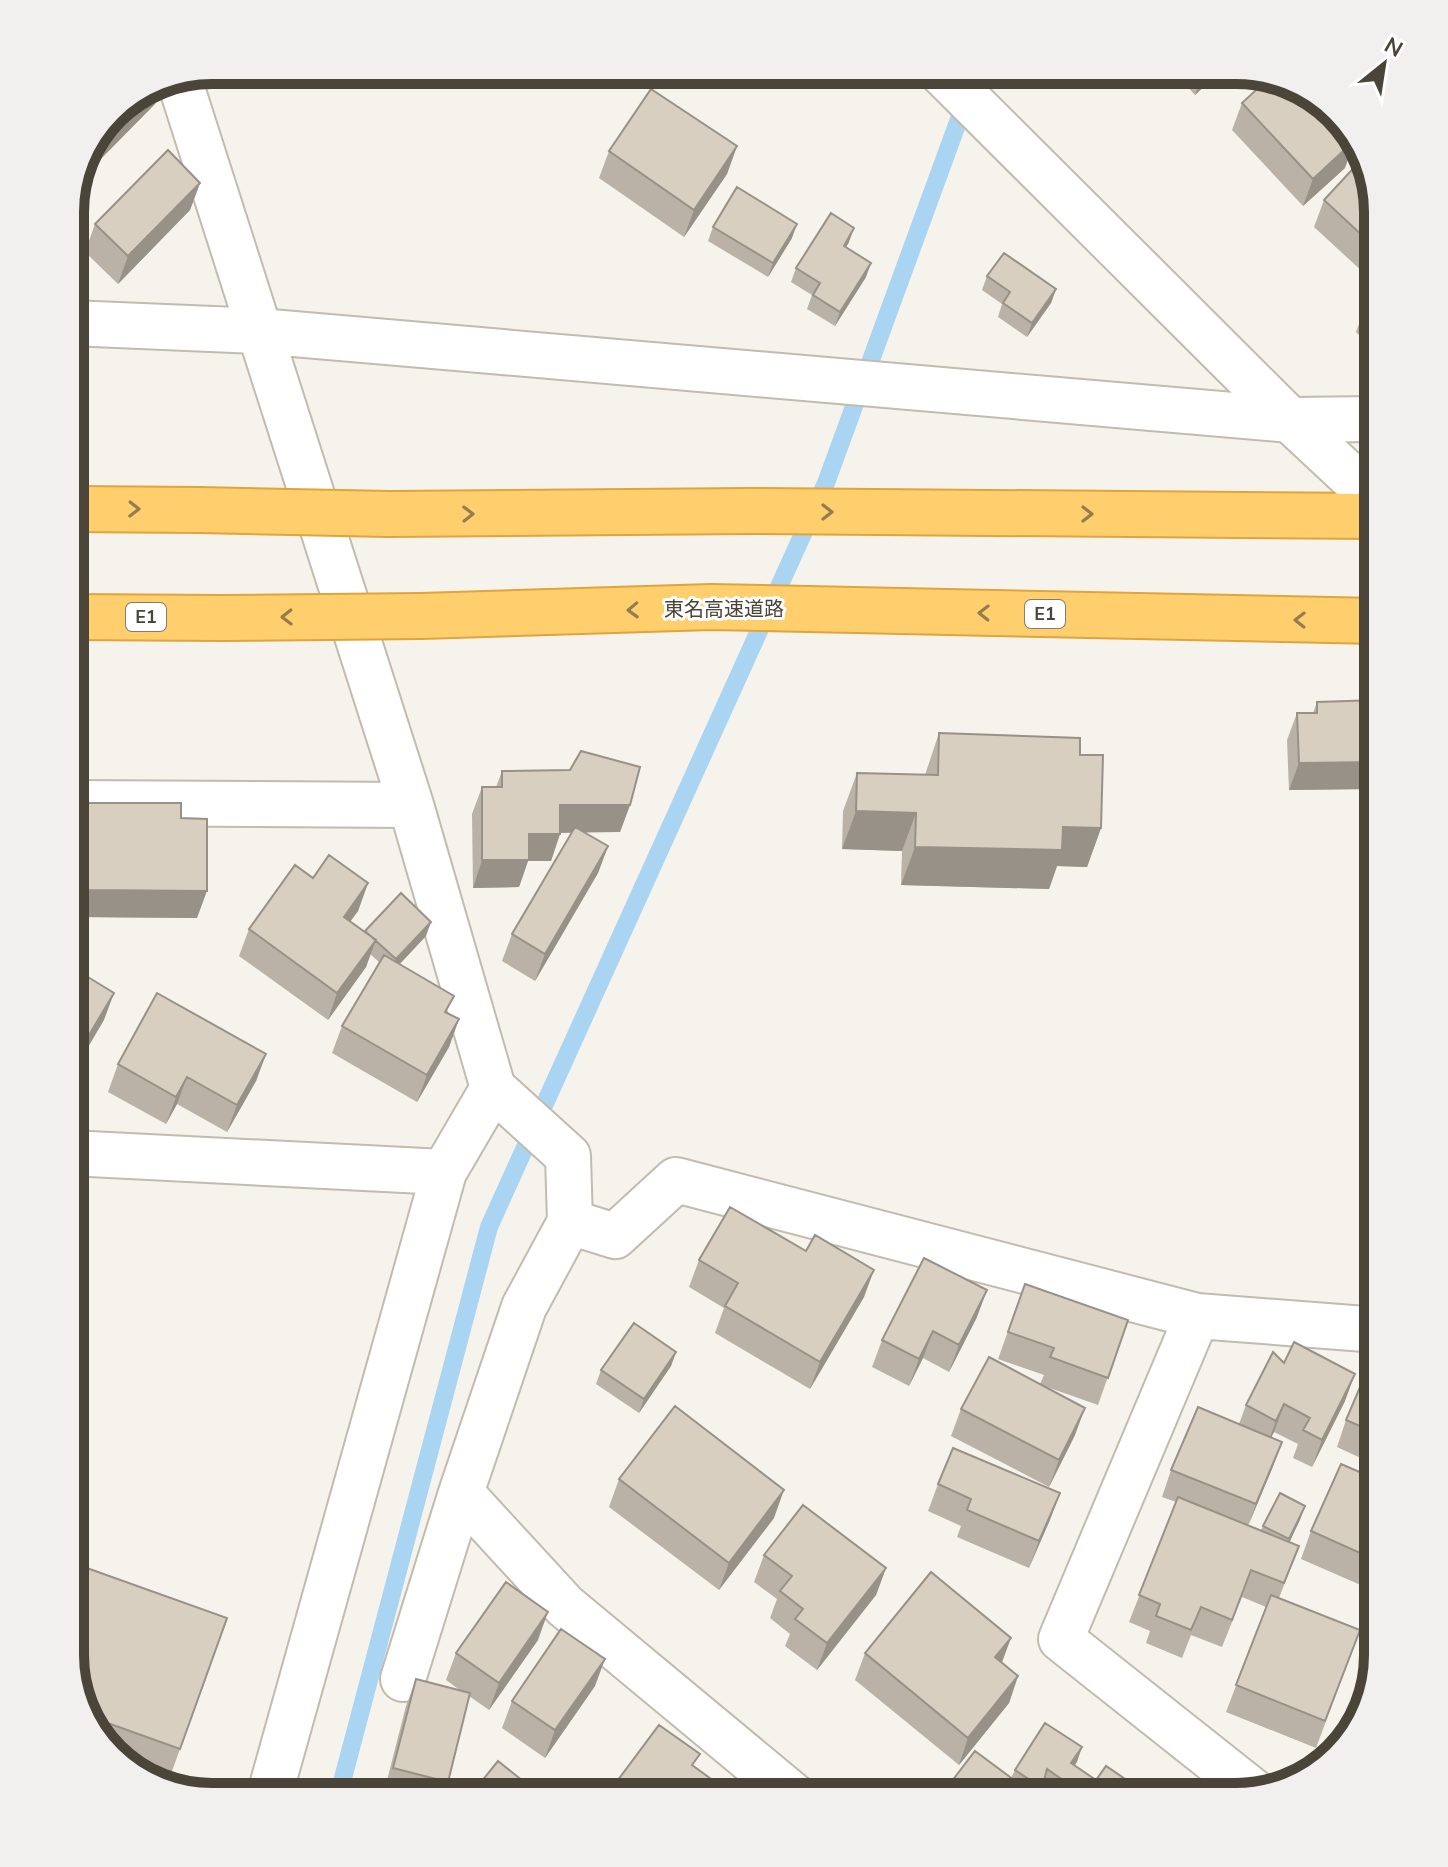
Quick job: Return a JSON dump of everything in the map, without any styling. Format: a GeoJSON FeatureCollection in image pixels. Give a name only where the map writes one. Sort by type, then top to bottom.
{"type":"FeatureCollection","features":[{"type":"Feature","properties":{"kind":"highway"},"geometry":{"type":"LineString","coordinates":[[84,509],[390,514],[749,511],[1364,516]]}},
{"type":"Feature","properties":{"kind":"highway","name":"東名高速道路"},"geometry":{"type":"LineString","coordinates":[[84,617],[421,616],[711,607],[1364,621]]}},
{"type":"Feature","properties":{"kind":"street"},"geometry":{"type":"LineString","coordinates":[[953,84],[1290,420],[1364,489]]}},
{"type":"Feature","properties":{"kind":"street"},"geometry":{"type":"LineString","coordinates":[[182,88],[411,805],[498,1093],[568,1156],[570,1222],[524,1307],[403,1679]]}},
{"type":"Feature","properties":{"kind":"street"},"geometry":{"type":"LineString","coordinates":[[84,324],[259,331],[1290,420],[1364,419]]}},
{"type":"Feature","properties":{"kind":"street"},"geometry":{"type":"LineString","coordinates":[[84,803],[411,805]]}},
{"type":"Feature","properties":{"kind":"street"},"geometry":{"type":"LineString","coordinates":[[273,1783],[444,1172],[498,1093]]}},
{"type":"Feature","properties":{"kind":"street"},"geometry":{"type":"LineString","coordinates":[[84,1154],[444,1172]]}},
{"type":"Feature","properties":{"kind":"street"},"geometry":{"type":"LineString","coordinates":[[570,1222],[615,1236],[676,1180],[1197,1316],[1364,1329]]}},
{"type":"Feature","properties":{"kind":"street"},"geometry":{"type":"LineString","coordinates":[[1197,1316],[1061,1639],[1242,1783]]}},
{"type":"Feature","properties":{"kind":"street"},"geometry":{"type":"LineString","coordinates":[[461,1493],[565,1606],[778,1783]]}},
{"type":"Feature","properties":{"kind":"building"},"geometry":{"type":"Polygon","coordinates":[[[1260,87],[1285,94],[1327,121],[1346,148],[1313,179],[1242,103],[1260,87]]]}},
{"type":"Feature","properties":{"kind":"building"},"geometry":{"type":"Polygon","coordinates":[[[651,89],[737,146],[694,210],[609,151],[651,89]]]}},
{"type":"Feature","properties":{"kind":"building"},"geometry":{"type":"Polygon","coordinates":[[[168,150],[200,183],[128,256],[95,224],[168,150]]]}},
{"type":"Feature","properties":{"kind":"building"},"geometry":{"type":"Polygon","coordinates":[[[1355,166],[1363,195],[1364,237],[1324,200],[1355,166]]]}},
{"type":"Feature","properties":{"kind":"building"},"geometry":{"type":"Polygon","coordinates":[[[737,187],[797,224],[773,263],[713,227],[737,187]]]}},
{"type":"Feature","properties":{"kind":"building"},"geometry":{"type":"Polygon","coordinates":[[[831,213],[854,228],[844,246],[871,263],[840,312],[813,295],[820,283],[796,268],[831,213]]]}},
{"type":"Feature","properties":{"kind":"building"},"geometry":{"type":"Polygon","coordinates":[[[1004,253],[1056,289],[1032,323],[1003,303],[1010,292],[987,276],[1004,253]]]}},
{"type":"Feature","properties":{"kind":"building"},"geometry":{"type":"Polygon","coordinates":[[[1364,700],[1364,762],[1299,763],[1297,713],[1317,713],[1317,702],[1364,700]]]}},
{"type":"Feature","properties":{"kind":"building"},"geometry":{"type":"Polygon","coordinates":[[[939,733],[1080,738],[1080,755],[1103,755],[1101,828],[1063,827],[1062,850],[915,847],[916,813],[856,811],[857,773],[938,775],[939,733]]]}},
{"type":"Feature","properties":{"kind":"building"},"geometry":{"type":"Polygon","coordinates":[[[581,751],[640,767],[630,805],[560,805],[560,834],[529,834],[529,860],[482,860],[482,787],[502,787],[502,771],[570,770],[581,751]]]}},
{"type":"Feature","properties":{"kind":"building"},"geometry":{"type":"Polygon","coordinates":[[[84,803],[181,803],[181,818],[207,819],[207,891],[86,890],[87,869],[84,869],[84,803]]]}},
{"type":"Feature","properties":{"kind":"building"},"geometry":{"type":"Polygon","coordinates":[[[575,827],[608,846],[545,954],[512,934],[575,827]]]}},
{"type":"Feature","properties":{"kind":"building"},"geometry":{"type":"Polygon","coordinates":[[[329,855],[368,883],[344,917],[376,940],[337,993],[249,929],[295,865],[313,878],[329,855]]]}},
{"type":"Feature","properties":{"kind":"building"},"geometry":{"type":"Polygon","coordinates":[[[401,893],[431,922],[396,959],[365,931],[401,893]]]}},
{"type":"Feature","properties":{"kind":"building"},"geometry":{"type":"Polygon","coordinates":[[[384,955],[454,996],[445,1012],[459,1019],[427,1075],[342,1026],[384,955]]]}},
{"type":"Feature","properties":{"kind":"building"},"geometry":{"type":"Polygon","coordinates":[[[84,975],[114,993],[84,1043],[84,975]]]}},
{"type":"Feature","properties":{"kind":"building"},"geometry":{"type":"Polygon","coordinates":[[[157,993],[266,1054],[237,1105],[187,1077],[176,1097],[118,1064],[157,993]]]}},
{"type":"Feature","properties":{"kind":"building"},"geometry":{"type":"Polygon","coordinates":[[[730,1207],[806,1251],[815,1235],[874,1270],[820,1362],[725,1306],[738,1283],[699,1260],[730,1207]]]}},
{"type":"Feature","properties":{"kind":"building"},"geometry":{"type":"Polygon","coordinates":[[[924,1258],[987,1290],[959,1345],[933,1331],[919,1359],[882,1340],[924,1258]]]}},
{"type":"Feature","properties":{"kind":"building"},"geometry":{"type":"Polygon","coordinates":[[[1025,1284],[1128,1320],[1108,1378],[1050,1357],[1054,1348],[1008,1332],[1025,1284]]]}},
{"type":"Feature","properties":{"kind":"building"},"geometry":{"type":"Polygon","coordinates":[[[634,1323],[676,1352],[644,1399],[601,1370],[634,1323]]]}},
{"type":"Feature","properties":{"kind":"building"},"geometry":{"type":"Polygon","coordinates":[[[1294,1342],[1355,1374],[1322,1440],[1303,1430],[1310,1418],[1284,1404],[1276,1421],[1246,1405],[1273,1352],[1284,1363],[1294,1342]]]}},
{"type":"Feature","properties":{"kind":"building"},"geometry":{"type":"Polygon","coordinates":[[[989,1357],[1085,1408],[1059,1460],[961,1409],[989,1357]]]}},
{"type":"Feature","properties":{"kind":"building"},"geometry":{"type":"Polygon","coordinates":[[[1364,1378],[1364,1428],[1346,1420],[1364,1378]]]}},
{"type":"Feature","properties":{"kind":"building"},"geometry":{"type":"Polygon","coordinates":[[[675,1406],[784,1490],[729,1563],[619,1479],[675,1406]]]}},
{"type":"Feature","properties":{"kind":"building"},"geometry":{"type":"Polygon","coordinates":[[[1198,1407],[1282,1442],[1256,1504],[1171,1470],[1198,1407]]]}},
{"type":"Feature","properties":{"kind":"building"},"geometry":{"type":"Polygon","coordinates":[[[953,1448],[1060,1493],[1039,1541],[967,1510],[971,1499],[938,1484],[953,1448]]]}},
{"type":"Feature","properties":{"kind":"building"},"geometry":{"type":"Polygon","coordinates":[[[1341,1464],[1364,1474],[1364,1555],[1311,1531],[1341,1464]]]}},
{"type":"Feature","properties":{"kind":"building"},"geometry":{"type":"Polygon","coordinates":[[[1280,1493],[1305,1506],[1289,1539],[1263,1526],[1280,1493]]]}},
{"type":"Feature","properties":{"kind":"building"},"geometry":{"type":"Polygon","coordinates":[[[1178,1497],[1299,1546],[1284,1583],[1251,1570],[1232,1620],[1201,1607],[1191,1630],[1156,1616],[1160,1604],[1139,1595],[1178,1497]]]}},
{"type":"Feature","properties":{"kind":"building"},"geometry":{"type":"Polygon","coordinates":[[[803,1505],[886,1568],[827,1643],[795,1619],[803,1609],[780,1591],[792,1576],[764,1555],[803,1505]]]}},
{"type":"Feature","properties":{"kind":"building"},"geometry":{"type":"Polygon","coordinates":[[[84,1567],[227,1618],[180,1749],[103,1721],[97,1712],[85,1672],[84,1567]]]}},
{"type":"Feature","properties":{"kind":"building"},"geometry":{"type":"Polygon","coordinates":[[[931,1572],[1011,1638],[995,1657],[1018,1676],[968,1738],[865,1653],[931,1572]]]}},
{"type":"Feature","properties":{"kind":"building"},"geometry":{"type":"Polygon","coordinates":[[[506,1582],[548,1612],[499,1683],[456,1653],[506,1582]]]}},
{"type":"Feature","properties":{"kind":"building"},"geometry":{"type":"Polygon","coordinates":[[[1271,1595],[1360,1630],[1325,1721],[1236,1685],[1271,1595]]]}},
{"type":"Feature","properties":{"kind":"building"},"geometry":{"type":"Polygon","coordinates":[[[561,1629],[605,1659],[555,1730],[512,1701],[561,1629]]]}},
{"type":"Feature","properties":{"kind":"building"},"geometry":{"type":"Polygon","coordinates":[[[416,1679],[470,1693],[448,1782],[393,1768],[416,1679]]]}},
{"type":"Feature","properties":{"kind":"building"},"geometry":{"type":"Polygon","coordinates":[[[1045,1723],[1082,1747],[1071,1763],[1096,1780],[1106,1766],[1131,1783],[1067,1783],[1047,1769],[1043,1783],[1034,1783],[1015,1770],[1045,1723]]]}},
{"type":"Feature","properties":{"kind":"building"},"geometry":{"type":"Polygon","coordinates":[[[659,1725],[700,1754],[692,1765],[717,1783],[616,1783],[659,1725]]]}},
{"type":"Feature","properties":{"kind":"building"},"geometry":{"type":"Polygon","coordinates":[[[975,1751],[1018,1783],[950,1783],[975,1751]]]}},
{"type":"Feature","properties":{"kind":"building"},"geometry":{"type":"Polygon","coordinates":[[[498,1761],[526,1783],[480,1783],[498,1761]]]}},
{"type":"Feature","properties":{"kind":"waterway"},"geometry":{"type":"LineString","coordinates":[[342,1783],[489,1227],[826,483],[972,84]]}}]}
